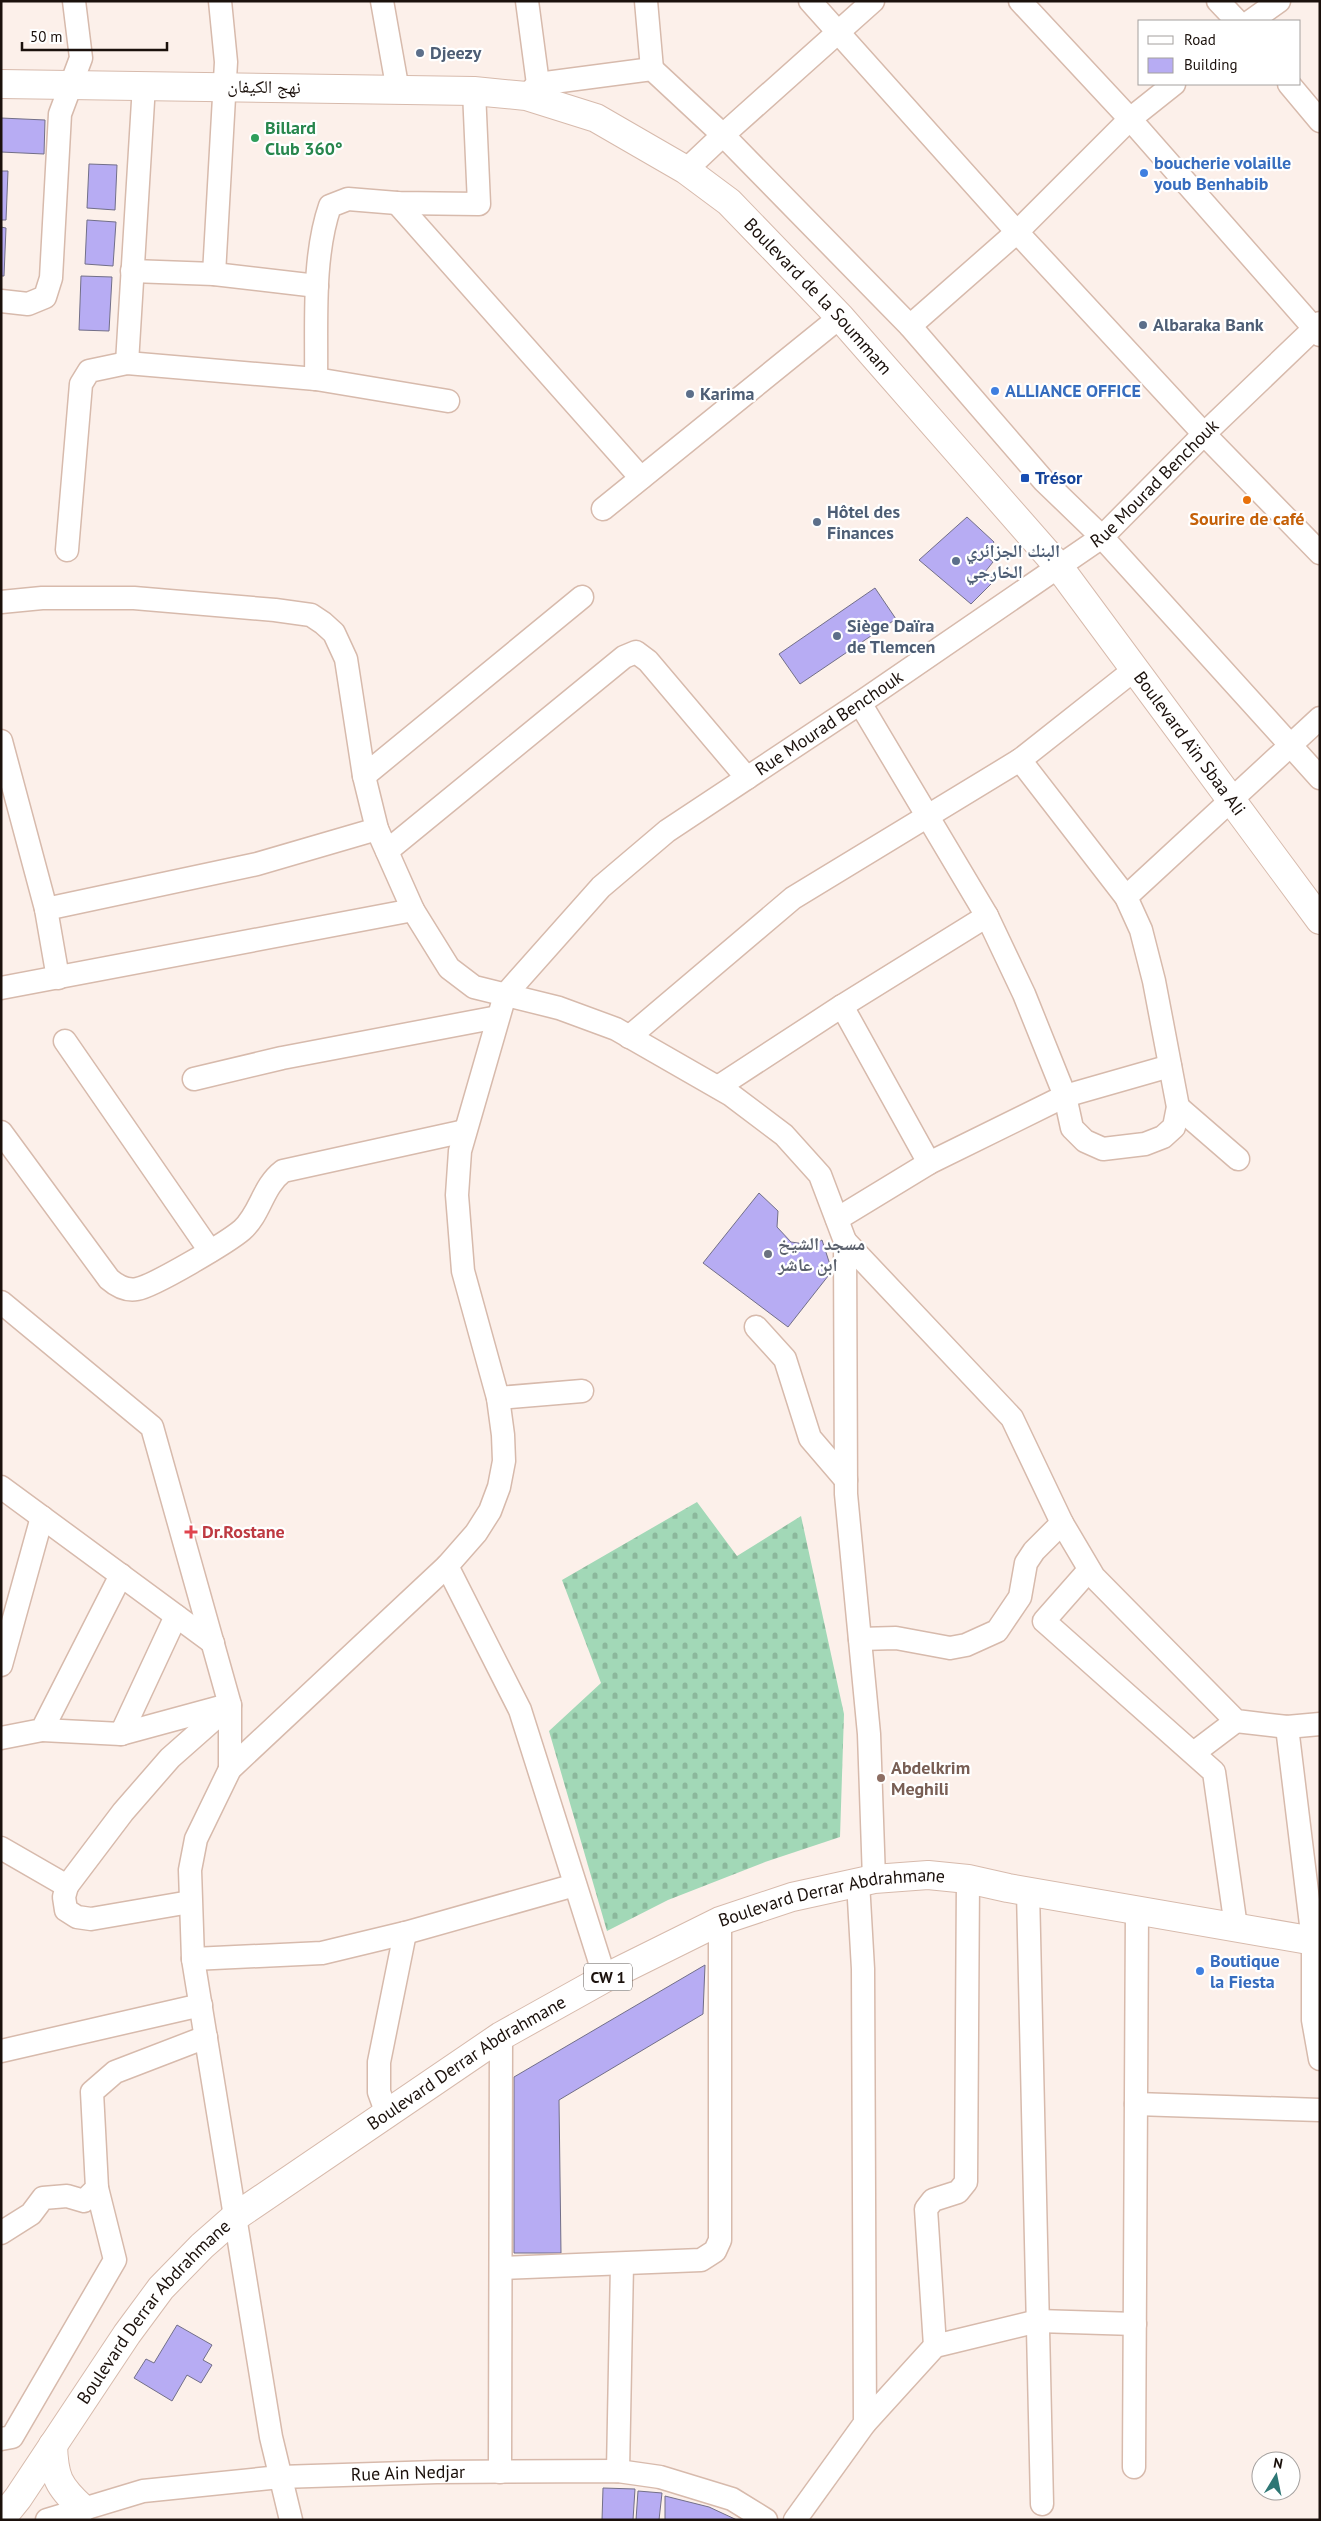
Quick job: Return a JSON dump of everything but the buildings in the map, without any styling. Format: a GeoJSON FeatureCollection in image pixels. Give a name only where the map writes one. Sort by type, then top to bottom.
{"type":"FeatureCollection","features":[{"type":"Feature","properties":{"kind":"main road","name":"نهج الكيفان"},"geometry":{"type":"LineString","coordinates":[[1,84],[224,86],[398,91],[532,90]]}},
{"type":"Feature","properties":{"kind":"main road","name":"Boulevard de la Soummam"},"geometry":{"type":"LineString","coordinates":[[532,90],[596,118],[686,170],[729,202],[840,317],[1059,567]]}},
{"type":"Feature","properties":{"kind":"main road","name":"Boulevard Aïn Sbaa Ali"},"geometry":{"type":"LineString","coordinates":[[1059,567],[1320,920]]}},
{"type":"Feature","properties":{"kind":"main road","name":"Boulevard Derrar Abdrahmane"},"geometry":{"type":"LineString","coordinates":[[1,2519],[18,2498],[127,2334],[161,2288],[202,2246],[235,2217],[501,2036],[605,1978],[720,1921],[792,1896],[866,1880],[928,1875],[968,1879],[1316,1941]]}},
{"type":"Feature","properties":{"kind":"main road"},"geometry":{"type":"LineString","coordinates":[[53,2444],[54,2469],[64,2491],[82,2508]]}},
{"type":"Feature","properties":{"kind":"street"},"geometry":{"type":"LineString","coordinates":[[1,301],[28,304],[45,297],[51,278],[60,114],[81,58],[74,1]]}},
{"type":"Feature","properties":{"kind":"street"},"geometry":{"type":"LineString","coordinates":[[214,274],[226,62],[220,1]]}},
{"type":"Feature","properties":{"kind":"street"},"geometry":{"type":"LineString","coordinates":[[382,1],[398,91]]}},
{"type":"Feature","properties":{"kind":"street"},"geometry":{"type":"LineString","coordinates":[[528,1],[532,90],[652,69]]}},
{"type":"Feature","properties":{"kind":"street"},"geometry":{"type":"LineString","coordinates":[[646,1],[652,69],[724,135],[910,326],[1044,480],[1102,537],[1320,778]]}},
{"type":"Feature","properties":{"kind":"street"},"geometry":{"type":"LineString","coordinates":[[810,1],[1017,232],[1204,434],[1320,553]]}},
{"type":"Feature","properties":{"kind":"street"},"geometry":{"type":"LineString","coordinates":[[686,170],[873,1]]}},
{"type":"Feature","properties":{"kind":"street"},"geometry":{"type":"LineString","coordinates":[[1020,1],[1318,329]]}},
{"type":"Feature","properties":{"kind":"street"},"geometry":{"type":"LineString","coordinates":[[1218,1],[1236,20]]}},
{"type":"Feature","properties":{"kind":"street"},"geometry":{"type":"LineString","coordinates":[[1252,20],[1278,1]]}},
{"type":"Feature","properties":{"kind":"street"},"geometry":{"type":"LineString","coordinates":[[127,363],[144,85]]}},
{"type":"Feature","properties":{"kind":"street"},"geometry":{"type":"LineString","coordinates":[[910,326],[1017,232],[1130,120],[1173,85]]}},
{"type":"Feature","properties":{"kind":"street"},"geometry":{"type":"LineString","coordinates":[[1290,85],[1320,121]]}},
{"type":"Feature","properties":{"kind":"street"},"geometry":{"type":"LineString","coordinates":[[316,379],[318,286],[324,222],[330,206],[348,199],[397,203],[479,204],[474,91]]}},
{"type":"Feature","properties":{"kind":"street"},"geometry":{"type":"LineString","coordinates":[[397,203],[641,478]]}},
{"type":"Feature","properties":{"kind":"street"},"geometry":{"type":"LineString","coordinates":[[132,271],[214,274],[318,286]]}},
{"type":"Feature","properties":{"kind":"street"},"geometry":{"type":"LineString","coordinates":[[603,508],[840,317]]}},
{"type":"Feature","properties":{"kind":"street","name":"Rue Mourad Benchouk"},"geometry":{"type":"LineString","coordinates":[[505,995],[601,887],[667,831],[860,703],[1102,537],[1204,434],[1318,329]]}},
{"type":"Feature","properties":{"kind":"street"},"geometry":{"type":"LineString","coordinates":[[67,550],[82,384],[90,370],[127,363],[316,379],[448,401]]}},
{"type":"Feature","properties":{"kind":"street"},"geometry":{"type":"LineString","coordinates":[[364,776],[582,597]]}},
{"type":"Feature","properties":{"kind":"street"},"geometry":{"type":"LineString","coordinates":[[1,602],[42,598],[134,598],[275,610],[311,615],[324,623],[334,633],[346,659],[364,776],[378,829],[413,910],[449,968],[460,979],[474,988],[559,1008],[616,1029],[718,1088],[784,1135],[820,1175],[845,1240],[846,1480],[868,1734],[863,1969],[865,2423]]}},
{"type":"Feature","properties":{"kind":"street"},"geometry":{"type":"LineString","coordinates":[[387,851],[624,657],[636,652],[648,661],[747,778]]}},
{"type":"Feature","properties":{"kind":"street"},"geometry":{"type":"LineString","coordinates":[[629,1037],[793,898],[1020,760],[1134,670]]}},
{"type":"Feature","properties":{"kind":"street"},"geometry":{"type":"LineString","coordinates":[[860,703],[987,916],[1024,994],[1065,1096],[1072,1128],[1085,1141],[1103,1149],[1144,1144],[1163,1136],[1174,1126],[1178,1107],[1154,981],[1141,930],[1126,896],[1020,760]]}},
{"type":"Feature","properties":{"kind":"street"},"geometry":{"type":"LineString","coordinates":[[1126,896],[1231,802],[1320,718]]}},
{"type":"Feature","properties":{"kind":"street"},"geometry":{"type":"LineString","coordinates":[[1,741],[46,909],[58,978]]}},
{"type":"Feature","properties":{"kind":"street"},"geometry":{"type":"LineString","coordinates":[[46,909],[257,864],[378,829]]}},
{"type":"Feature","properties":{"kind":"street"},"geometry":{"type":"LineString","coordinates":[[1,988],[413,910]]}},
{"type":"Feature","properties":{"kind":"street"},"geometry":{"type":"LineString","coordinates":[[718,1088],[842,1006],[987,916]]}},
{"type":"Feature","properties":{"kind":"street"},"geometry":{"type":"LineString","coordinates":[[291,2520],[280,2477],[193,1958],[190,1870],[196,1839],[230,1769],[448,1566],[476,1533],[490,1511],[499,1487],[504,1461],[504,1435],[498,1398],[463,1271],[457,1195],[460,1151],[464,1131],[505,995]]}},
{"type":"Feature","properties":{"kind":"street"},"geometry":{"type":"LineString","coordinates":[[842,1006],[929,1163]]}},
{"type":"Feature","properties":{"kind":"street"},"geometry":{"type":"LineString","coordinates":[[194,1080],[282,1058],[498,1017]]}},
{"type":"Feature","properties":{"kind":"street"},"geometry":{"type":"LineString","coordinates":[[65,1041],[210,1251]]}},
{"type":"Feature","properties":{"kind":"street"},"geometry":{"type":"LineString","coordinates":[[837,1219],[929,1163],[1065,1096],[1170,1066]]}},
{"type":"Feature","properties":{"kind":"street"},"geometry":{"type":"LineString","coordinates":[[1178,1107],[1238,1159]]}},
{"type":"Feature","properties":{"kind":"street"},"geometry":{"type":"LineString","coordinates":[[1,1132],[109,1279],[119,1286],[132,1289],[144,1287],[210,1251],[242,1230],[252,1218],[268,1185],[283,1171],[464,1131]]}},
{"type":"Feature","properties":{"kind":"street"},"geometry":{"type":"LineString","coordinates":[[845,1240],[1012,1418],[1062,1523],[1094,1577],[1236,1721],[1288,1728],[1320,1724]]}},
{"type":"Feature","properties":{"kind":"street"},"geometry":{"type":"LineString","coordinates":[[1,1302],[152,1427],[230,1705],[230,1769]]}},
{"type":"Feature","properties":{"kind":"street"},"geometry":{"type":"LineString","coordinates":[[756,1327],[785,1359],[810,1438],[846,1480]]}},
{"type":"Feature","properties":{"kind":"street"},"geometry":{"type":"LineString","coordinates":[[498,1398],[582,1391]]}},
{"type":"Feature","properties":{"kind":"street"},"geometry":{"type":"LineString","coordinates":[[1,1487],[213,1643]]}},
{"type":"Feature","properties":{"kind":"street"},"geometry":{"type":"LineString","coordinates":[[1,1665],[42,1517]]}},
{"type":"Feature","properties":{"kind":"street"},"geometry":{"type":"LineString","coordinates":[[860,1639],[896,1638],[950,1648],[966,1645],[997,1631],[1020,1597],[1026,1564],[1034,1551],[1062,1523]]}},
{"type":"Feature","properties":{"kind":"street"},"geometry":{"type":"LineString","coordinates":[[448,1566],[520,1710],[605,1978]]}},
{"type":"Feature","properties":{"kind":"street"},"geometry":{"type":"LineString","coordinates":[[1089,1570],[1044,1621],[1195,1752],[1214,1772],[1236,1926]]}},
{"type":"Feature","properties":{"kind":"street"},"geometry":{"type":"LineString","coordinates":[[42,1730],[121,1575]]}},
{"type":"Feature","properties":{"kind":"street"},"geometry":{"type":"LineString","coordinates":[[122,1734],[176,1616]]}},
{"type":"Feature","properties":{"kind":"street"},"geometry":{"type":"LineString","coordinates":[[1,1738],[42,1730],[122,1734],[230,1705]]}},
{"type":"Feature","properties":{"kind":"street"},"geometry":{"type":"LineString","coordinates":[[190,1902],[91,1920],[76,1917],[66,1910],[64,1897],[68,1886],[123,1812],[170,1758],[230,1705]]}},
{"type":"Feature","properties":{"kind":"street"},"geometry":{"type":"LineString","coordinates":[[1195,1752],[1236,1721]]}},
{"type":"Feature","properties":{"kind":"street"},"geometry":{"type":"LineString","coordinates":[[1288,1728],[1316,1941],[1313,2020],[1320,2059]]}},
{"type":"Feature","properties":{"kind":"street"},"geometry":{"type":"LineString","coordinates":[[1,1848],[68,1886]]}},
{"type":"Feature","properties":{"kind":"street"},"geometry":{"type":"LineString","coordinates":[[935,2346],[926,2209],[932,2200],[958,2192],[966,2182],[968,1879]]}},
{"type":"Feature","properties":{"kind":"street"},"geometry":{"type":"LineString","coordinates":[[193,1958],[322,1953],[405,1933],[575,1885]]}},
{"type":"Feature","properties":{"kind":"street"},"geometry":{"type":"LineString","coordinates":[[1028,1891],[1042,2504]]}},
{"type":"Feature","properties":{"kind":"street"},"geometry":{"type":"LineString","coordinates":[[1134,2467],[1137,1909]]}},
{"type":"Feature","properties":{"kind":"street"},"geometry":{"type":"LineString","coordinates":[[501,2268],[701,2260],[712,2255],[718,2246],[720,1921]]}},
{"type":"Feature","properties":{"kind":"street"},"geometry":{"type":"LineString","coordinates":[[387,2114],[379,2092],[379,2062],[405,1933]]}},
{"type":"Feature","properties":{"kind":"street"},"geometry":{"type":"LineString","coordinates":[[1,2051],[201,2005]]}},
{"type":"Feature","properties":{"kind":"street"},"geometry":{"type":"LineString","coordinates":[[500,2472],[501,2036]]}},
{"type":"Feature","properties":{"kind":"street"},"geometry":{"type":"LineString","coordinates":[[1,2439],[12,2437],[114,2260],[97,2188],[92,2092],[115,2072],[206,2037]]}},
{"type":"Feature","properties":{"kind":"street"},"geometry":{"type":"LineString","coordinates":[[1136,2104],[1320,2110]]}},
{"type":"Feature","properties":{"kind":"street"},"geometry":{"type":"LineString","coordinates":[[1,2233],[31,2214],[43,2198],[67,2196],[84,2200],[97,2188]]}},
{"type":"Feature","properties":{"kind":"street"},"geometry":{"type":"LineString","coordinates":[[618,2471],[622,2264]]}},
{"type":"Feature","properties":{"kind":"street"},"geometry":{"type":"LineString","coordinates":[[796,2520],[865,2423],[935,2346],[1038,2321],[1135,2324]]}},
{"type":"Feature","properties":{"kind":"street","name":"Rue Ain Nedjar"},"geometry":{"type":"LineString","coordinates":[[47,2520],[143,2491],[280,2477],[618,2471],[660,2477],[732,2499],[766,2520]]}},
{"type":"Feature","properties":{"kind":"green space"},"geometry":{"type":"Polygon","coordinates":[[[697,1502],[737,1556],[801,1516],[844,1714],[840,1837],[765,1862],[668,1900],[607,1931],[549,1731],[601,1683],[562,1580],[697,1502]]]}},
{"type":"Feature","properties":{"kind":"place","name":"Djeezy"},"geometry":{"type":"Point","coordinates":[420,53]}},
{"type":"Feature","properties":{"kind":"place","name":"Billard Club 360°"},"geometry":{"type":"Point","coordinates":[255,138]}},
{"type":"Feature","properties":{"kind":"place","name":"boucherie volaille youb Benhabib"},"geometry":{"type":"Point","coordinates":[1144,173]}},
{"type":"Feature","properties":{"kind":"place","name":"Albaraka Bank"},"geometry":{"type":"Point","coordinates":[1143,325]}},
{"type":"Feature","properties":{"kind":"place","name":"ALLIANCE OFFICE"},"geometry":{"type":"Point","coordinates":[995,391]}},
{"type":"Feature","properties":{"kind":"place","name":"Karima"},"geometry":{"type":"Point","coordinates":[690,394]}},
{"type":"Feature","properties":{"kind":"place","name":"Trésor"},"geometry":{"type":"Point","coordinates":[1025,478]}},
{"type":"Feature","properties":{"kind":"place","name":"Sourire de café"},"geometry":{"type":"Point","coordinates":[1247,500]}},
{"type":"Feature","properties":{"kind":"place","name":"Hôtel des Finances"},"geometry":{"type":"Point","coordinates":[817,522]}},
{"type":"Feature","properties":{"kind":"place","name":"البنك الجزائري الخارجي"},"geometry":{"type":"Point","coordinates":[956,561]}},
{"type":"Feature","properties":{"kind":"place","name":"Siège Daïra de Tlemcen"},"geometry":{"type":"Point","coordinates":[837,636]}},
{"type":"Feature","properties":{"kind":"place","name":"مسجد الشيخ ابن عاشر"},"geometry":{"type":"Point","coordinates":[768,1254]}},
{"type":"Feature","properties":{"kind":"place","name":"Dr.Rostane"},"geometry":{"type":"Point","coordinates":[191,1532]}},
{"type":"Feature","properties":{"kind":"place","name":"Abdelkrim Meghili"},"geometry":{"type":"Point","coordinates":[881,1778]}},
{"type":"Feature","properties":{"kind":"place","name":"Boutique la Fiesta"},"geometry":{"type":"Point","coordinates":[1200,1971]}}]}
